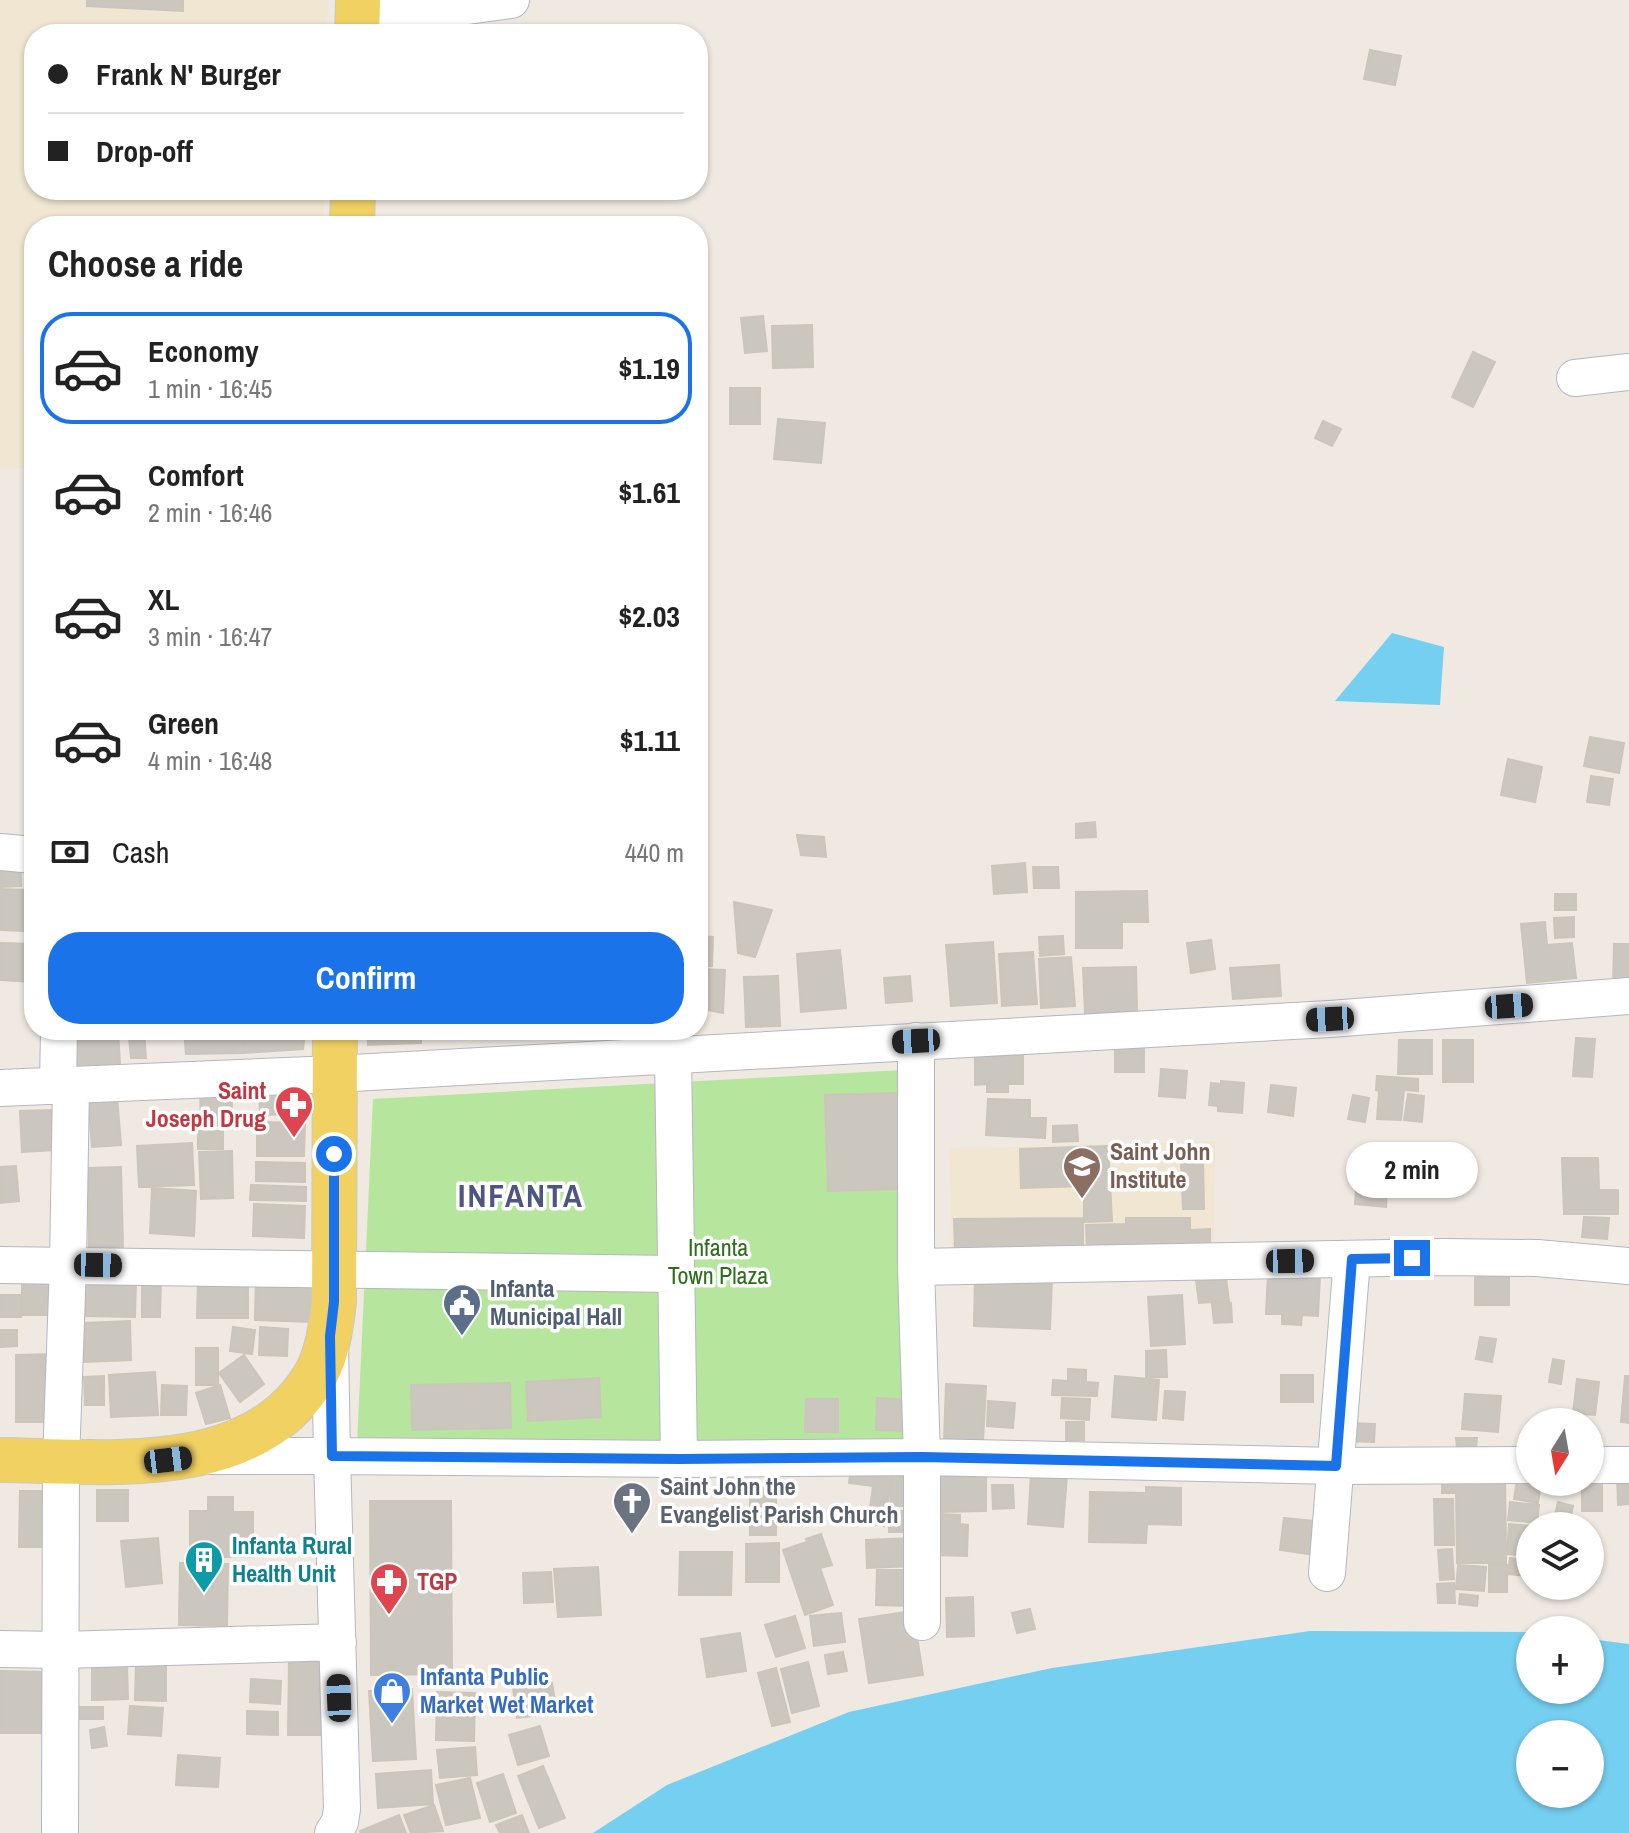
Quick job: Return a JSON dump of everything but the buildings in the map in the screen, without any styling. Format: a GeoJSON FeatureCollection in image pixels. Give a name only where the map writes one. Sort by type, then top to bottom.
{"type":"FeatureCollection","features":[{"type":"Feature","properties":{"kind":"main road"},"geometry":{"type":"LineString","coordinates":[[0,1460],[152,1460],[193,1456],[233,1444],[260,1430],[302,1394],[318,1371],[330,1336],[334,1269],[335,1040]]}},
{"type":"Feature","properties":{"kind":"street"},"geometry":{"type":"LineString","coordinates":[[358,18],[511,0]]}},
{"type":"Feature","properties":{"kind":"street"},"geometry":{"type":"LineString","coordinates":[[1575,378],[1629,372]]}},
{"type":"Feature","properties":{"kind":"street"},"geometry":{"type":"LineString","coordinates":[[0,852],[24,854]]}},
{"type":"Feature","properties":{"kind":"street"},"geometry":{"type":"LineString","coordinates":[[0,1088],[335,1074],[1330,1019],[1629,996]]}},
{"type":"Feature","properties":{"kind":"street"},"geometry":{"type":"LineString","coordinates":[[60,1040],[65,1085],[68,1265],[61,1461],[60,1833]]}},
{"type":"Feature","properties":{"kind":"street"},"geometry":{"type":"LineString","coordinates":[[916,1041],[922,1622]]}},
{"type":"Feature","properties":{"kind":"street"},"geometry":{"type":"LineString","coordinates":[[673,1055],[679,1459]]}},
{"type":"Feature","properties":{"kind":"street"},"geometry":{"type":"LineString","coordinates":[[916,1267],[1495,1257],[1629,1266]]}},
{"type":"Feature","properties":{"kind":"street"},"geometry":{"type":"LineString","coordinates":[[1327,1573],[1352,1259]]}},
{"type":"Feature","properties":{"kind":"street"},"geometry":{"type":"LineString","coordinates":[[0,1265],[674,1274]]}},
{"type":"Feature","properties":{"kind":"street"},"geometry":{"type":"LineString","coordinates":[[330,1336],[342,1809],[340,1822],[333,1833]]}},
{"type":"Feature","properties":{"kind":"street"},"geometry":{"type":"LineString","coordinates":[[193,1456],[922,1457],[1336,1466],[1516,1465]]}},
{"type":"Feature","properties":{"kind":"street"},"geometry":{"type":"LineString","coordinates":[[1604,1465],[1629,1465]]}},
{"type":"Feature","properties":{"kind":"street"},"geometry":{"type":"LineString","coordinates":[[0,1649],[338,1642]]}},
{"type":"Feature","properties":{"kind":"shaded area"},"geometry":{"type":"Polygon","coordinates":[[[0,0],[328,0],[327,24],[24,24],[24,200],[324,200],[323,216],[24,216],[24,469],[0,468],[0,0]]]}},
{"type":"Feature","properties":{"kind":"shaded area","name":"Saint John Institute"},"geometry":{"type":"Polygon","coordinates":[[[1215,1141],[1214,1250],[952,1252],[949,1149],[1215,1141]]]}},
{"type":"Feature","properties":{"kind":"green space","name":"Infanta Town Plaza"},"geometry":{"type":"Polygon","coordinates":[[[902,1070],[914,1443],[357,1445],[373,1099],[902,1070]]]}},
{"type":"Feature","properties":{"kind":"water"},"geometry":{"type":"Polygon","coordinates":[[[1392,633],[1444,647],[1440,705],[1335,701],[1392,633]]]}},
{"type":"Feature","properties":{"kind":"water"},"geometry":{"type":"Polygon","coordinates":[[[1310,1631],[1516,1632],[1516,1704],[1604,1704],[1604,1641],[1629,1644],[1629,1833],[593,1833],[667,1785],[849,1712],[1052,1668],[1310,1631]]]}},
{"type":"Feature","properties":{"kind":"place","name":"Saint Joseph Drug"},"geometry":{"type":"Point","coordinates":[294,1139]}},
{"type":"Feature","properties":{"kind":"place","name":"Saint John Institute"},"geometry":{"type":"Point","coordinates":[1082,1200]}},
{"type":"Feature","properties":{"kind":"place","name":"Infanta Municipal Hall"},"geometry":{"type":"Point","coordinates":[462,1337]}},
{"type":"Feature","properties":{"kind":"place","name":"Saint John the Evangelist Parish Church"},"geometry":{"type":"Point","coordinates":[632,1535]}},
{"type":"Feature","properties":{"kind":"place","name":"Infanta Rural Health Unit"},"geometry":{"type":"Point","coordinates":[204,1594]}},
{"type":"Feature","properties":{"kind":"place","name":"TGP"},"geometry":{"type":"Point","coordinates":[389,1616]}},
{"type":"Feature","properties":{"kind":"place","name":"Infanta Public Market Wet Market"},"geometry":{"type":"Point","coordinates":[392,1725]}},
{"type":"Feature","properties":{"kind":"district","name":"INFANTA"},"geometry":{"type":"Point","coordinates":[521,1196]}},
{"type":"Feature","properties":{"kind":"route"},"geometry":{"type":"LineString","coordinates":[[334,1154],[334,1302],[330,1336],[332,1456],[679,1459],[922,1457],[1336,1466],[1352,1259],[1412,1258]]}}]}
